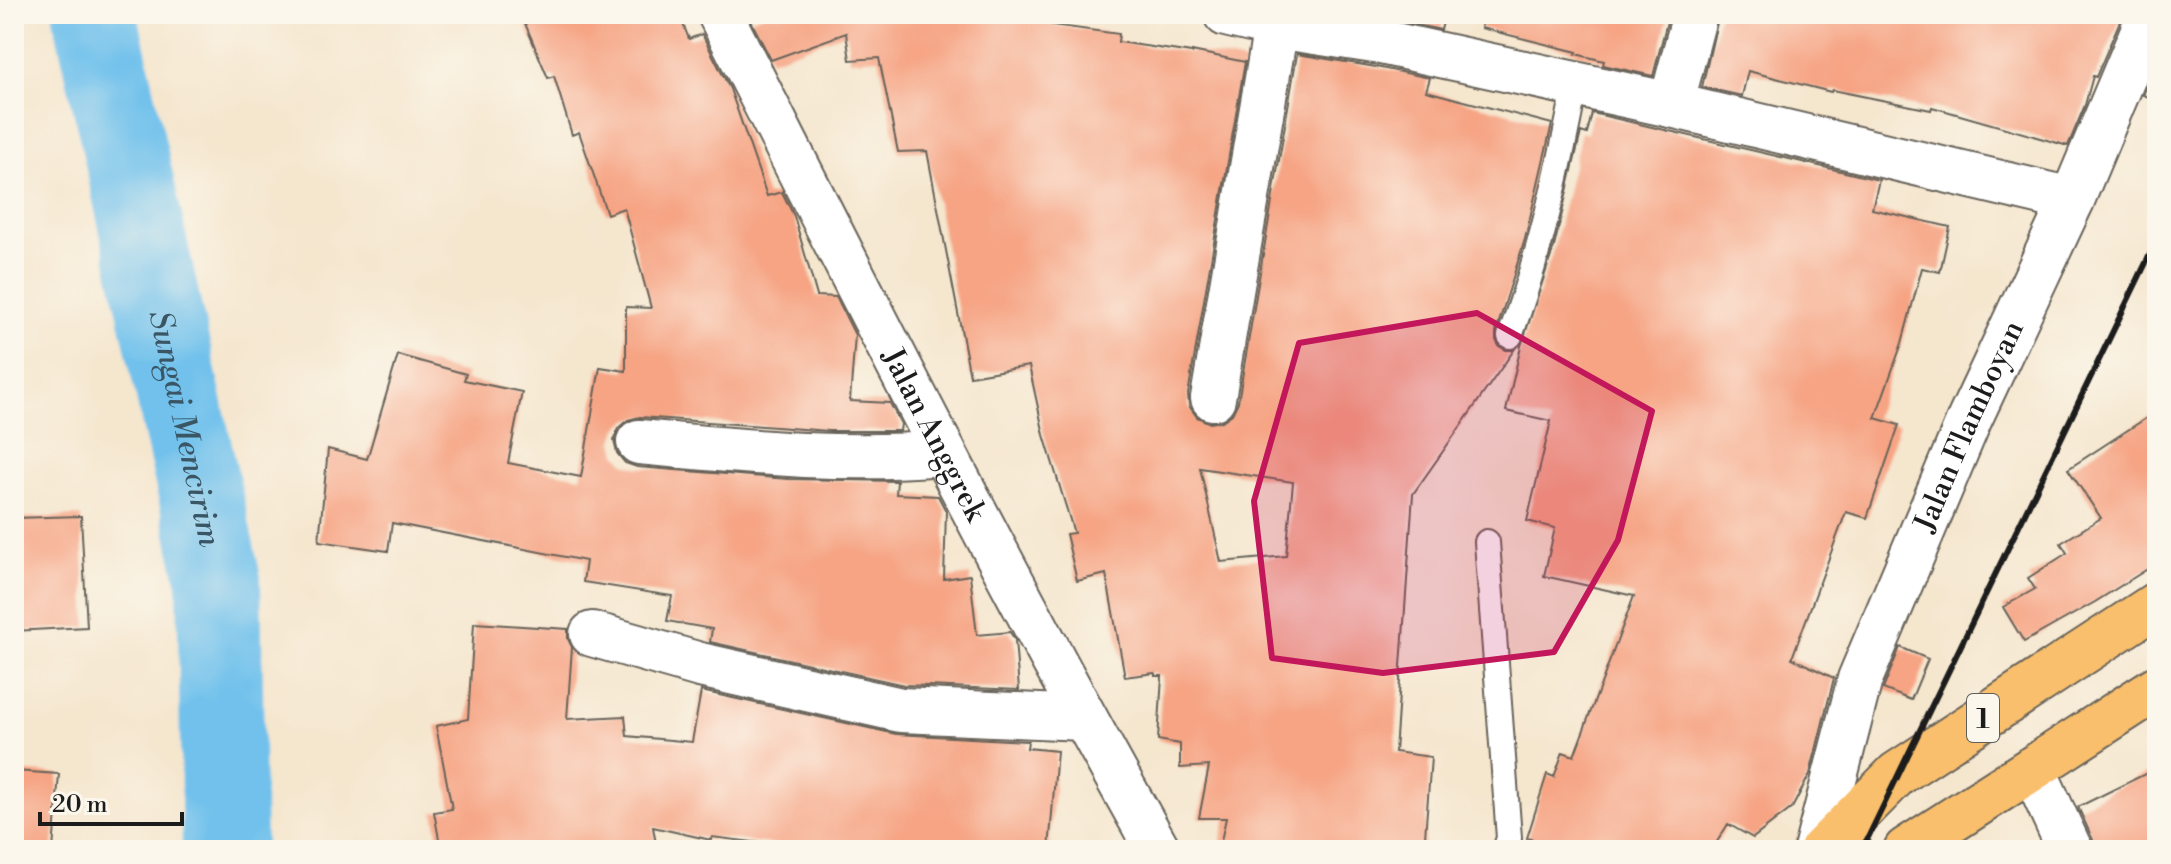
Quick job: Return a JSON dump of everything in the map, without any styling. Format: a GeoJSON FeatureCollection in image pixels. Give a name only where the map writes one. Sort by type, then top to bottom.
{"type":"FeatureCollection","features":[{"type":"Feature","properties":{"kind":"main road","name":"1"},"geometry":{"type":"LineString","coordinates":[[1822,850],[1897,774],[2157,604]]}},
{"type":"Feature","properties":{"kind":"main road","name":"1"},"geometry":{"type":"LineString","coordinates":[[1906,850],[1939,838],[2033,769],[2157,688]]}},
{"type":"Feature","properties":{"kind":"street","name":"Jalan Anggrek"},"geometry":{"type":"LineString","coordinates":[[720,14],[942,453],[1158,850]]}},
{"type":"Feature","properties":{"kind":"street"},"geometry":{"type":"LineString","coordinates":[[1226,14],[1276,26],[1384,28],[1575,86],[1671,105],[2072,200]]}},
{"type":"Feature","properties":{"kind":"street"},"geometry":{"type":"LineString","coordinates":[[1671,105],[1695,14]]}},
{"type":"Feature","properties":{"kind":"street","name":"Jalan Flamboyan"},"geometry":{"type":"LineString","coordinates":[[1816,850],[1860,679],[1970,418],[2072,200],[2150,14]]}},
{"type":"Feature","properties":{"kind":"street"},"geometry":{"type":"LineString","coordinates":[[1213,398],[1276,26]]}},
{"type":"Feature","properties":{"kind":"street"},"geometry":{"type":"LineString","coordinates":[[639,442],[769,454],[873,457],[942,453]]}},
{"type":"Feature","properties":{"kind":"street"},"geometry":{"type":"LineString","coordinates":[[592,634],[700,665],[901,710],[1084,718]]}},
{"type":"Feature","properties":{"kind":"street"},"geometry":{"type":"LineString","coordinates":[[2033,769],[2070,850]]}},
{"type":"Feature","properties":{"kind":"lane"},"geometry":{"type":"LineString","coordinates":[[1510,336],[1533,272],[1575,86]]}},
{"type":"Feature","properties":{"kind":"lane"},"geometry":{"type":"LineString","coordinates":[[1487,542],[1509,838],[1505,850]]}},
{"type":"Feature","properties":{"kind":"highlighted area"},"geometry":{"type":"Polygon","coordinates":[[[1477,313],[1652,411],[1618,540],[1554,652],[1383,673],[1272,658],[1254,501],[1299,343],[1477,313]]]}},
{"type":"Feature","properties":{"kind":"building"},"geometry":{"type":"Polygon","coordinates":[[[521,14],[679,14],[689,39],[702,34],[730,89],[767,196],[782,192],[794,216],[817,296],[836,297],[855,335],[850,401],[890,403],[901,424],[900,431],[829,431],[640,417],[628,420],[618,428],[614,441],[617,453],[625,463],[637,467],[789,479],[897,481],[896,494],[938,496],[946,511],[944,579],[970,575],[977,635],[1010,632],[1015,640],[1019,690],[904,685],[710,642],[712,629],[667,621],[672,596],[583,582],[586,561],[392,523],[388,551],[319,541],[328,449],[367,459],[398,355],[466,374],[464,380],[522,392],[508,463],[581,477],[600,367],[626,371],[626,307],[651,308],[624,208],[607,214],[579,132],[572,135],[554,76],[548,78],[521,14]]]}},
{"type":"Feature","properties":{"kind":"building"},"geometry":{"type":"Polygon","coordinates":[[[766,14],[1053,14],[1052,25],[1119,34],[1118,42],[1192,51],[1245,62],[1188,394],[1189,406],[1197,417],[1210,423],[1222,421],[1232,414],[1238,402],[1297,54],[1430,78],[1426,91],[1552,124],[1525,239],[1496,332],[1499,346],[1514,350],[1413,494],[1395,752],[1431,757],[1424,850],[1219,850],[1226,818],[1199,818],[1209,766],[1180,768],[1180,744],[1158,740],[1162,676],[1155,676],[1155,673],[1125,677],[1106,574],[1077,581],[1066,534],[1074,533],[1044,435],[1029,366],[970,376],[927,151],[898,152],[879,58],[850,60],[846,33],[771,60],[750,19],[766,14]],[[1200,468],[1221,562],[1286,556],[1293,482],[1200,468]]]}},
{"type":"Feature","properties":{"kind":"building"},"geometry":{"type":"Polygon","coordinates":[[[1363,14],[1445,14],[1441,30],[1363,14]]]}},
{"type":"Feature","properties":{"kind":"building"},"geometry":{"type":"Polygon","coordinates":[[[1483,14],[1669,14],[1653,76],[1603,65],[1604,61],[1577,52],[1481,28],[1483,14]]]}},
{"type":"Feature","properties":{"kind":"building"},"geometry":{"type":"Polygon","coordinates":[[[1719,14],[2123,14],[2096,77],[2093,76],[2068,146],[1932,107],[1931,110],[1831,92],[1748,71],[1742,96],[1702,87],[1719,14]]]}},
{"type":"Feature","properties":{"kind":"building"},"geometry":{"type":"Polygon","coordinates":[[[2157,62],[2157,100],[2143,95],[2157,62]]]}},
{"type":"Feature","properties":{"kind":"building"},"geometry":{"type":"Polygon","coordinates":[[[1592,113],[1879,180],[1872,209],[1950,227],[1940,272],[1922,268],[1902,343],[1875,418],[1899,425],[1867,518],[1846,512],[1792,658],[1834,678],[1810,774],[1792,808],[1753,838],[1728,824],[1712,850],[1564,850],[1527,838],[1547,774],[1554,777],[1563,752],[1574,756],[1634,596],[1544,576],[1555,528],[1527,521],[1551,421],[1506,411],[1521,346],[1554,247],[1581,132],[1587,134],[1592,113]]]}},
{"type":"Feature","properties":{"kind":"building"},"geometry":{"type":"Polygon","coordinates":[[[2157,411],[2157,563],[2024,642],[2003,607],[2035,589],[2028,578],[2067,553],[2061,543],[2101,518],[2068,469],[2157,411]]]}},
{"type":"Feature","properties":{"kind":"building"},"geometry":{"type":"Polygon","coordinates":[[[81,516],[87,627],[14,631],[14,518],[81,516]]]}},
{"type":"Feature","properties":{"kind":"building"},"geometry":{"type":"Polygon","coordinates":[[[474,623],[568,629],[572,647],[567,719],[625,716],[627,736],[692,742],[701,691],[896,734],[1028,741],[1027,748],[1057,751],[1049,850],[920,850],[820,843],[819,850],[712,837],[711,840],[653,827],[657,850],[441,850],[434,812],[452,809],[436,726],[468,719],[474,623]]]}},
{"type":"Feature","properties":{"kind":"building"},"geometry":{"type":"Polygon","coordinates":[[[1900,647],[1928,659],[1911,700],[1883,689],[1900,647]]]}},
{"type":"Feature","properties":{"kind":"building"},"geometry":{"type":"Polygon","coordinates":[[[2157,768],[2157,850],[2095,850],[2078,807],[2157,768]]]}},
{"type":"Feature","properties":{"kind":"building"},"geometry":{"type":"Polygon","coordinates":[[[14,771],[59,774],[53,850],[14,850],[14,771]]]}},
{"type":"Feature","properties":{"kind":"waterway","name":"Sungai Mencirim"},"geometry":{"type":"LineString","coordinates":[[95,14],[219,581],[224,850]]}},
{"type":"Feature","properties":{"kind":"railway"},"geometry":{"type":"LineString","coordinates":[[1862,850],[2157,240]]}}]}
